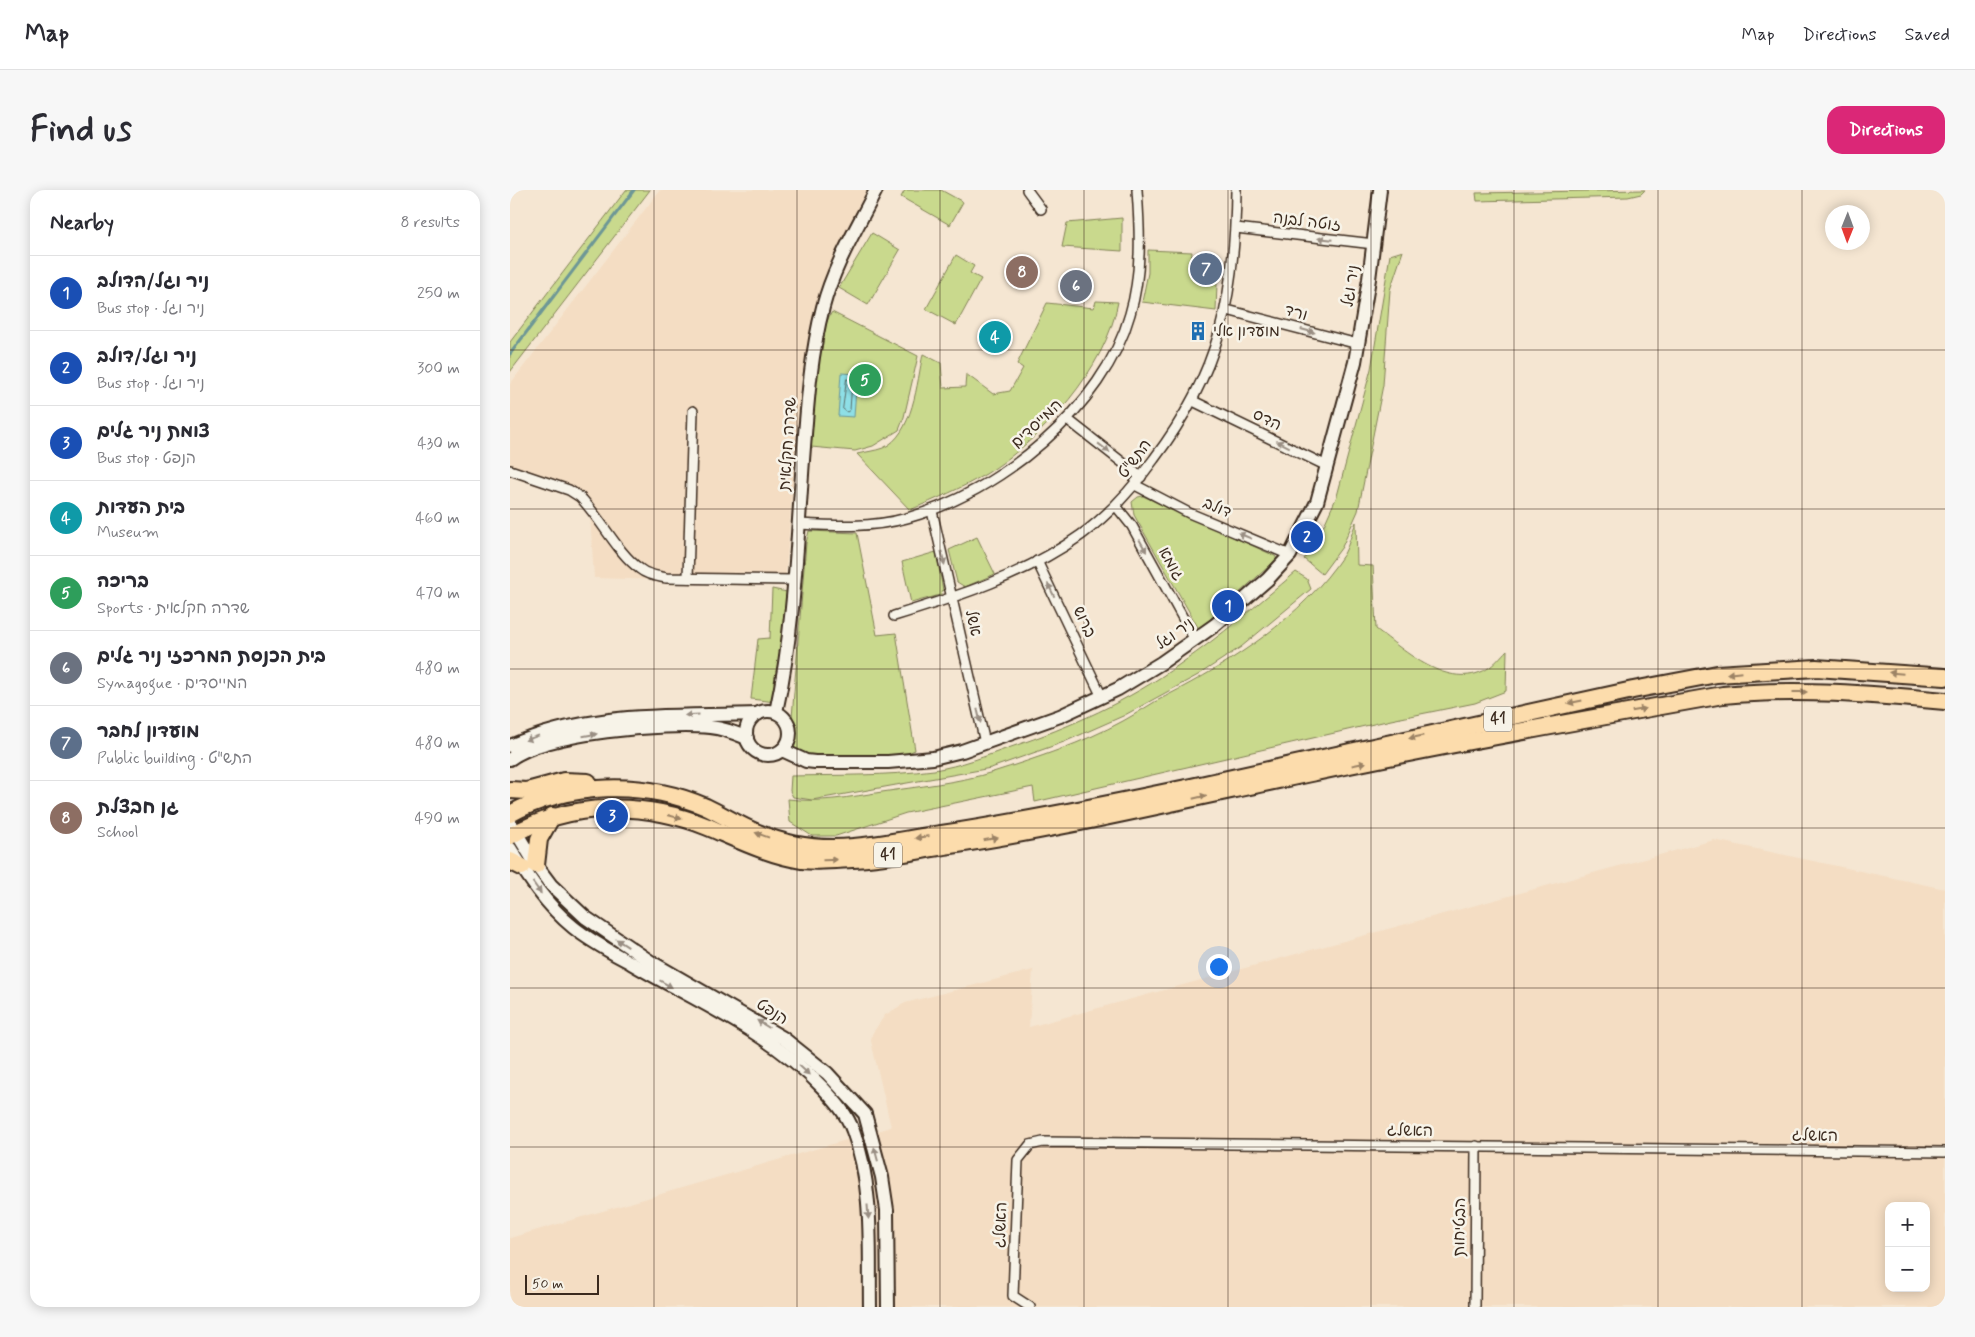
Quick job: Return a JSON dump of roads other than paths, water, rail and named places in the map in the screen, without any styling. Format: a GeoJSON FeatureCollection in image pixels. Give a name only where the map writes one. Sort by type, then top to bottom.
{"type":"FeatureCollection","features":[{"type":"Feature","properties":{"kind":"highway","name":"41"},"geometry":{"type":"LineString","coordinates":[[510,814],[556,795],[594,788],[617,788],[652,792],[695,804],[755,833],[778,841],[825,848],[855,847],[984,828],[1116,803],[1633,690],[1717,674],[1816,668],[1945,677]]}},
{"type":"Feature","properties":{"kind":"highway","name":"41"},"geometry":{"type":"LineString","coordinates":[[512,830],[552,816],[587,809],[628,808],[648,811],[698,824],[782,855],[824,861],[859,859],[1052,829],[1280,780],[1533,729],[1723,695],[1753,692],[1869,694],[1945,702]]}},
{"type":"Feature","properties":{"kind":"highway"},"geometry":{"type":"LineString","coordinates":[[510,790],[527,791],[564,781],[591,782],[617,788]]}},
{"type":"Feature","properties":{"kind":"highway"},"geometry":{"type":"LineString","coordinates":[[522,864],[552,816]]}},
{"type":"Feature","properties":{"kind":"street","name":"שדרה חקלאית"},"geometry":{"type":"LineString","coordinates":[[776,712],[784,672],[799,524],[806,416],[819,326],[839,262],[876,190]]}},
{"type":"Feature","properties":{"kind":"street"},"geometry":{"type":"LineString","coordinates":[[1027,190],[1041,210]]}},
{"type":"Feature","properties":{"kind":"street","name":"המייסדים"},"geometry":{"type":"LineString","coordinates":[[799,524],[838,526],[886,523],[932,510],[984,484],[1011,467],[1038,446],[1067,419],[1106,368],[1130,315],[1136,290],[1139,260],[1137,190]]}},
{"type":"Feature","properties":{"kind":"street","name":"התש\"ט"},"geometry":{"type":"LineString","coordinates":[[894,616],[952,598],[1037,561],[1079,536],[1116,506],[1135,485],[1178,427],[1193,401],[1210,364],[1226,310],[1236,228],[1236,190]]}},
{"type":"Feature","properties":{"kind":"street","name":"ניר וגל"},"geometry":{"type":"LineString","coordinates":[[782,750],[806,761],[815,762],[888,762],[950,755],[1060,716],[1102,697],[1140,677],[1195,640],[1245,601],[1290,555],[1312,515],[1349,390],[1374,244],[1380,190]]}},
{"type":"Feature","properties":{"kind":"street","name":"זוטה לבנה"},"geometry":{"type":"LineString","coordinates":[[1236,228],[1374,244]]}},
{"type":"Feature","properties":{"kind":"street","name":"ורד"},"geometry":{"type":"LineString","coordinates":[[1226,310],[1358,344]]}},
{"type":"Feature","properties":{"kind":"street","name":"הדס"},"geometry":{"type":"LineString","coordinates":[[1193,401],[1327,466]]}},
{"type":"Feature","properties":{"kind":"street"},"geometry":{"type":"LineString","coordinates":[[688,578],[693,410]]}},
{"type":"Feature","properties":{"kind":"street"},"geometry":{"type":"LineString","coordinates":[[1067,419],[1141,477]]}},
{"type":"Feature","properties":{"kind":"street"},"geometry":{"type":"LineString","coordinates":[[510,470],[569,490],[580,497],[640,570],[666,578],[794,580]]}},
{"type":"Feature","properties":{"kind":"street","name":"דולב"},"geometry":{"type":"LineString","coordinates":[[1135,485],[1189,513],[1290,555]]}},
{"type":"Feature","properties":{"kind":"street","name":"גומא"},"geometry":{"type":"LineString","coordinates":[[1116,506],[1132,526],[1195,640]]}},
{"type":"Feature","properties":{"kind":"street","name":"אשל"},"geometry":{"type":"LineString","coordinates":[[932,510],[985,743]]}},
{"type":"Feature","properties":{"kind":"street","name":"ברוש"},"geometry":{"type":"LineString","coordinates":[[1037,561],[1102,697]]}},
{"type":"Feature","properties":{"kind":"street"},"geometry":{"type":"LineString","coordinates":[[510,759],[531,749],[570,738],[616,730],[711,720],[758,714],[776,712],[782,715],[789,726],[790,739],[782,750],[769,755],[762,754],[750,745],[747,738],[748,724],[758,714]]}},
{"type":"Feature","properties":{"kind":"street"},"geometry":{"type":"LineString","coordinates":[[510,746],[575,724],[602,720],[711,720],[747,738]]}},
{"type":"Feature","properties":{"kind":"street","name":"הנפט"},"geometry":{"type":"LineString","coordinates":[[512,830],[522,864],[585,917],[651,962],[783,1038],[827,1073],[865,1114],[882,1177],[887,1210],[888,1307]]}},
{"type":"Feature","properties":{"kind":"street","name":"הנפט"},"geometry":{"type":"LineString","coordinates":[[510,848],[554,910],[575,928],[777,1048],[816,1081],[844,1112],[853,1129],[865,1181],[868,1211],[870,1307]]}},
{"type":"Feature","properties":{"kind":"street","name":"האשלג"},"geometry":{"type":"LineString","coordinates":[[1030,1307],[1013,1296],[1018,1160],[1030,1145],[1043,1142],[1945,1152]]}},
{"type":"Feature","properties":{"kind":"street","name":"הבטיחות"},"geometry":{"type":"LineString","coordinates":[[1475,1307],[1476,1146]]}},
{"type":"Feature","properties":{"kind":"water"},"geometry":{"type":"Polygon","coordinates":[[[841,373],[857,374],[854,417],[838,416],[841,373]]]}},
{"type":"Feature","properties":{"kind":"waterway"},"geometry":{"type":"LineString","coordinates":[[510,354],[634,190]]}},
{"type":"Feature","properties":{"kind":"place","name":"מועדון לחבר"},"geometry":{"type":"Point","coordinates":[1206,269]}},
{"type":"Feature","properties":{"kind":"place","name":"גן חבצלת"},"geometry":{"type":"Point","coordinates":[1022,272]}},
{"type":"Feature","properties":{"kind":"place","name":"בית הכנסת המרכזי ניר גלים"},"geometry":{"type":"Point","coordinates":[1076,286]}},
{"type":"Feature","properties":{"kind":"place","name":"מועדון אלי"},"geometry":{"type":"Point","coordinates":[1198,331]}},
{"type":"Feature","properties":{"kind":"place","name":"בית העדות"},"geometry":{"type":"Point","coordinates":[995,337]}},
{"type":"Feature","properties":{"kind":"place","name":"בריכה"},"geometry":{"type":"Point","coordinates":[865,380]}},
{"type":"Feature","properties":{"kind":"place","name":"ניר וגל/דולב"},"geometry":{"type":"Point","coordinates":[1307,537]}},
{"type":"Feature","properties":{"kind":"place","name":"ניר וגל/הדולב"},"geometry":{"type":"Point","coordinates":[1228,606]}},
{"type":"Feature","properties":{"kind":"place","name":"צומת ניר גלים"},"geometry":{"type":"Point","coordinates":[612,816]}}]}
